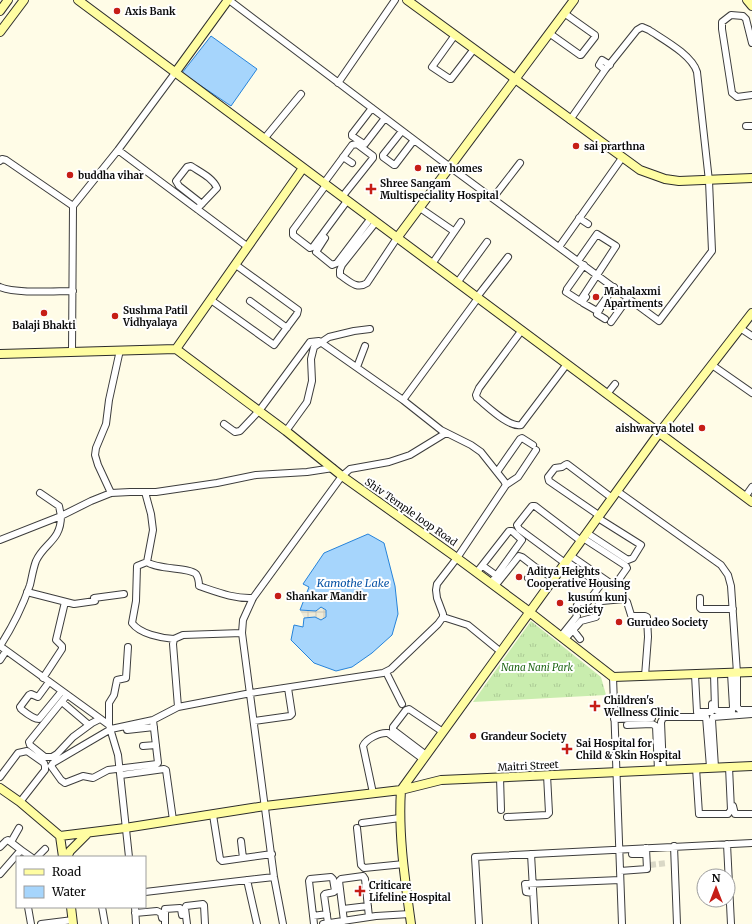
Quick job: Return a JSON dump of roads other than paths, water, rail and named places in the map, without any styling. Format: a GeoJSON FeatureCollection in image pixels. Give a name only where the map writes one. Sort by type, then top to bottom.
{"type":"FeatureCollection","features":[{"type":"Feature","properties":{"kind":"street"},"geometry":{"type":"LineString","coordinates":[[0,11],[8,0]]}},
{"type":"Feature","properties":{"kind":"street"},"geometry":{"type":"LineString","coordinates":[[0,32],[24,0]]}},
{"type":"Feature","properties":{"kind":"street"},"geometry":{"type":"LineString","coordinates":[[78,0],[752,502]]}},
{"type":"Feature","properties":{"kind":"street"},"geometry":{"type":"LineString","coordinates":[[72,352],[73,206],[118,150],[228,0],[450,167],[659,321],[710,256],[712,251],[709,181],[695,65],[690,59],[649,30],[642,27],[637,30],[608,67],[570,120]]}},
{"type":"Feature","properties":{"kind":"street"},"geometry":{"type":"LineString","coordinates":[[338,83],[395,0]]}},
{"type":"Feature","properties":{"kind":"street"},"geometry":{"type":"LineString","coordinates":[[408,0],[640,170],[665,179],[679,181],[709,181],[752,178]]}},
{"type":"Feature","properties":{"kind":"street"},"geometry":{"type":"LineString","coordinates":[[373,220],[340,270],[340,275],[356,286],[362,286],[367,283],[397,238],[574,0]]}},
{"type":"Feature","properties":{"kind":"street"},"geometry":{"type":"LineString","coordinates":[[747,0],[752,6]]}},
{"type":"Feature","properties":{"kind":"street"},"geometry":{"type":"LineString","coordinates":[[549,33],[580,56],[595,37],[595,35],[564,13]]}},
{"type":"Feature","properties":{"kind":"street"},"geometry":{"type":"LineString","coordinates":[[752,43],[750,20],[743,16],[731,15],[726,18],[721,25],[732,93],[737,97],[752,97]]}},
{"type":"Feature","properties":{"kind":"street"},"geometry":{"type":"LineString","coordinates":[[455,35],[432,67],[451,79],[474,49]]}},
{"type":"Feature","properties":{"kind":"street"},"geometry":{"type":"LineString","coordinates":[[264,139],[301,94]]}},
{"type":"Feature","properties":{"kind":"street"},"geometry":{"type":"LineString","coordinates":[[372,108],[352,136],[365,144],[385,118]]}},
{"type":"Feature","properties":{"kind":"street"},"geometry":{"type":"LineString","coordinates":[[367,144],[385,118]]}},
{"type":"Feature","properties":{"kind":"street"},"geometry":{"type":"LineString","coordinates":[[402,131],[383,155],[394,165],[414,140]]}},
{"type":"Feature","properties":{"kind":"street"},"geometry":{"type":"LineString","coordinates":[[352,144],[357,144],[373,156],[373,158],[346,200],[313,247],[310,248],[294,235],[293,230],[343,157],[352,144]]}},
{"type":"Feature","properties":{"kind":"street"},"geometry":{"type":"LineString","coordinates":[[118,150],[248,247]]}},
{"type":"Feature","properties":{"kind":"street"},"geometry":{"type":"LineString","coordinates":[[343,157],[352,163]]}},
{"type":"Feature","properties":{"kind":"street"},"geometry":{"type":"LineString","coordinates":[[559,247],[622,158]]}},
{"type":"Feature","properties":{"kind":"street"},"geometry":{"type":"LineString","coordinates":[[0,161],[4,159],[73,206]]}},
{"type":"Feature","properties":{"kind":"street"},"geometry":{"type":"LineString","coordinates":[[493,198],[520,163]]}},
{"type":"Feature","properties":{"kind":"street"},"geometry":{"type":"LineString","coordinates":[[197,209],[202,204],[217,188],[215,183],[191,166],[187,168],[176,182],[202,204]]}},
{"type":"Feature","properties":{"kind":"street"},"geometry":{"type":"LineString","coordinates":[[0,354],[176,349],[303,168]]}},
{"type":"Feature","properties":{"kind":"street"},"geometry":{"type":"LineString","coordinates":[[346,200],[317,250],[317,253],[332,265],[337,263],[373,220]]}},
{"type":"Feature","properties":{"kind":"street"},"geometry":{"type":"LineString","coordinates":[[420,208],[452,230]]}},
{"type":"Feature","properties":{"kind":"street"},"geometry":{"type":"LineString","coordinates":[[579,218],[588,224]]}},
{"type":"Feature","properties":{"kind":"street"},"geometry":{"type":"LineString","coordinates":[[460,221],[430,262],[452,230],[460,221]]}},
{"type":"Feature","properties":{"kind":"street"},"geometry":{"type":"LineString","coordinates":[[577,260],[597,232]]}},
{"type":"Feature","properties":{"kind":"street"},"geometry":{"type":"LineString","coordinates":[[577,260],[597,234],[616,246],[582,302],[596,311],[614,288]]}},
{"type":"Feature","properties":{"kind":"street"},"geometry":{"type":"LineString","coordinates":[[456,282],[486,242]]}},
{"type":"Feature","properties":{"kind":"street"},"geometry":{"type":"LineString","coordinates":[[403,400],[508,257]]}},
{"type":"Feature","properties":{"kind":"street"},"geometry":{"type":"LineString","coordinates":[[211,300],[274,345],[297,314],[298,310],[236,265]]}},
{"type":"Feature","properties":{"kind":"street"},"geometry":{"type":"LineString","coordinates":[[584,265],[567,291],[580,301],[598,276]]}},
{"type":"Feature","properties":{"kind":"street"},"geometry":{"type":"LineString","coordinates":[[0,288],[17,291],[73,291]]}},
{"type":"Feature","properties":{"kind":"street"},"geometry":{"type":"LineString","coordinates":[[614,288],[597,314],[608,321],[628,298]]}},
{"type":"Feature","properties":{"kind":"street"},"geometry":{"type":"LineString","coordinates":[[250,300],[287,328]]}},
{"type":"Feature","properties":{"kind":"street"},"geometry":{"type":"LineString","coordinates":[[411,924],[400,818],[401,790],[659,433],[752,313]]}},
{"type":"Feature","properties":{"kind":"street"},"geometry":{"type":"LineString","coordinates":[[740,328],[752,336]]}},
{"type":"Feature","properties":{"kind":"street"},"geometry":{"type":"LineString","coordinates":[[286,431],[307,402],[312,381],[311,359],[314,347],[329,337],[370,329]]}},
{"type":"Feature","properties":{"kind":"street"},"geometry":{"type":"LineString","coordinates":[[522,330],[479,388],[476,395],[477,398],[509,423],[516,426],[521,425],[567,364]]}},
{"type":"Feature","properties":{"kind":"street"},"geometry":{"type":"LineString","coordinates":[[224,424],[235,432],[240,431],[259,411],[310,342],[322,342],[403,400],[441,430],[472,445],[480,452],[506,485]]}},
{"type":"Feature","properties":{"kind":"street"},"geometry":{"type":"LineString","coordinates":[[357,367],[365,346]]}},
{"type":"Feature","properties":{"kind":"street","name":"Shiv Temple loop Road"},"geometry":{"type":"LineString","coordinates":[[176,349],[286,431],[342,476],[457,558],[437,584],[437,598],[443,617]]}},
{"type":"Feature","properties":{"kind":"street"},"geometry":{"type":"LineString","coordinates":[[111,494],[95,455],[96,448],[106,424],[120,350]]}},
{"type":"Feature","properties":{"kind":"street"},"geometry":{"type":"LineString","coordinates":[[712,365],[752,393]]}},
{"type":"Feature","properties":{"kind":"street"},"geometry":{"type":"LineString","coordinates":[[607,394],[615,384]]}},
{"type":"Feature","properties":{"kind":"street"},"geometry":{"type":"LineString","coordinates":[[283,924],[274,877],[242,633],[243,620],[253,598],[342,476],[350,469],[389,462],[410,455],[446,433]]}},
{"type":"Feature","properties":{"kind":"street"},"geometry":{"type":"LineString","coordinates":[[497,472],[520,439],[522,438],[534,448],[518,477],[506,485],[457,558],[494,582],[613,677],[752,672]]}},
{"type":"Feature","properties":{"kind":"street"},"geometry":{"type":"LineString","coordinates":[[584,538],[628,560],[633,558],[641,545],[549,481],[548,478],[555,468],[562,467],[567,464],[721,565],[730,580],[733,609],[734,673],[732,711],[719,712],[715,709],[712,674]]}},
{"type":"Feature","properties":{"kind":"street"},"geometry":{"type":"LineString","coordinates":[[0,540],[111,494],[156,492],[256,475],[307,472],[332,468]]}},
{"type":"Feature","properties":{"kind":"street"},"geometry":{"type":"LineString","coordinates":[[745,497],[752,487]]}},
{"type":"Feature","properties":{"kind":"street"},"geometry":{"type":"LineString","coordinates":[[145,492],[151,514],[153,530],[147,562]]}},
{"type":"Feature","properties":{"kind":"street"},"geometry":{"type":"LineString","coordinates":[[40,493],[59,506],[61,521],[57,536],[36,561],[17,619],[0,646],[110,727]]}},
{"type":"Feature","properties":{"kind":"street"},"geometry":{"type":"LineString","coordinates":[[532,506],[535,506],[627,568],[615,585],[613,585],[567,560],[518,529],[517,525],[532,506]]}},
{"type":"Feature","properties":{"kind":"street"},"geometry":{"type":"LineString","coordinates":[[477,572],[509,531],[512,531],[522,540],[494,582]]}},
{"type":"Feature","properties":{"kind":"street"},"geometry":{"type":"LineString","coordinates":[[494,582],[519,556],[535,567],[528,578]]}},
{"type":"Feature","properties":{"kind":"street"},"geometry":{"type":"LineString","coordinates":[[563,638],[577,616],[575,609],[577,605],[580,602],[588,602],[599,588],[599,584],[567,560]]}},
{"type":"Feature","properties":{"kind":"street"},"geometry":{"type":"LineString","coordinates":[[242,633],[183,635],[174,639],[158,637],[135,627],[132,623],[136,601],[137,566],[147,562],[172,569],[192,571],[197,575],[199,586],[243,599],[253,598]]}},
{"type":"Feature","properties":{"kind":"street"},"geometry":{"type":"LineString","coordinates":[[482,566],[494,582]]}},
{"type":"Feature","properties":{"kind":"street"},"geometry":{"type":"LineString","coordinates":[[537,568],[554,579]]}},
{"type":"Feature","properties":{"kind":"street"},"geometry":{"type":"LineString","coordinates":[[27,592],[74,604],[95,602],[94,598],[124,594]]}},
{"type":"Feature","properties":{"kind":"street"},"geometry":{"type":"LineString","coordinates":[[700,598],[701,609],[733,609]]}},
{"type":"Feature","properties":{"kind":"street"},"geometry":{"type":"LineString","coordinates":[[563,638],[581,621],[596,617],[599,603],[602,601],[624,599],[627,602],[631,615],[645,616],[647,618],[645,676]]}},
{"type":"Feature","properties":{"kind":"street"},"geometry":{"type":"LineString","coordinates":[[43,678],[62,649],[62,646],[56,640],[65,602]]}},
{"type":"Feature","properties":{"kind":"street"},"geometry":{"type":"LineString","coordinates":[[173,820],[165,769],[120,772],[108,770],[93,778],[83,776],[66,783],[61,780],[51,766],[53,763],[110,727],[153,720],[178,707],[251,693],[386,672],[397,664],[438,624],[443,617],[468,625],[501,652]]}},
{"type":"Feature","properties":{"kind":"street"},"geometry":{"type":"LineString","coordinates":[[572,630],[580,639]]}},
{"type":"Feature","properties":{"kind":"street"},"geometry":{"type":"LineString","coordinates":[[174,639],[173,644],[178,707]]}},
{"type":"Feature","properties":{"kind":"street"},"geometry":{"type":"LineString","coordinates":[[128,647],[126,678],[117,680],[114,695],[109,703],[110,727],[118,755],[129,856]]}},
{"type":"Feature","properties":{"kind":"street"},"geometry":{"type":"LineString","coordinates":[[0,660],[6,651]]}},
{"type":"Feature","properties":{"kind":"street"},"geometry":{"type":"LineString","coordinates":[[386,672],[402,704]]}},
{"type":"Feature","properties":{"kind":"street"},"geometry":{"type":"LineString","coordinates":[[734,673],[737,707],[740,710],[752,710]]}},
{"type":"Feature","properties":{"kind":"street"},"geometry":{"type":"LineString","coordinates":[[694,675],[696,710],[699,712],[712,711],[712,674]]}},
{"type":"Feature","properties":{"kind":"street"},"geometry":{"type":"LineString","coordinates":[[676,715],[693,713],[694,675]]}},
{"type":"Feature","properties":{"kind":"street"},"geometry":{"type":"LineString","coordinates":[[613,677],[622,924]]}},
{"type":"Feature","properties":{"kind":"street"},"geometry":{"type":"LineString","coordinates":[[49,682],[38,697],[31,694],[29,695],[20,707],[21,709],[39,719],[64,693]]}},
{"type":"Feature","properties":{"kind":"street"},"geometry":{"type":"LineString","coordinates":[[254,721],[290,716],[292,714],[288,688]]}},
{"type":"Feature","properties":{"kind":"street"},"geometry":{"type":"LineString","coordinates":[[64,693],[62,702],[29,742],[30,745],[45,758],[52,757],[57,754],[73,737],[100,719]]}},
{"type":"Feature","properties":{"kind":"street"},"geometry":{"type":"LineString","coordinates":[[62,702],[89,725]]}},
{"type":"Feature","properties":{"kind":"street"},"geometry":{"type":"LineString","coordinates":[[425,757],[393,730],[393,727],[406,710],[409,709],[443,732]]}},
{"type":"Feature","properties":{"kind":"street"},"geometry":{"type":"LineString","coordinates":[[713,767],[713,717],[752,714]]}},
{"type":"Feature","properties":{"kind":"street"},"geometry":{"type":"LineString","coordinates":[[660,770],[661,722],[663,718],[666,717],[706,717],[713,767]]}},
{"type":"Feature","properties":{"kind":"street"},"geometry":{"type":"LineString","coordinates":[[614,719],[652,718]]}},
{"type":"Feature","properties":{"kind":"street"},"geometry":{"type":"LineString","coordinates":[[120,772],[158,763],[153,720]]}},
{"type":"Feature","properties":{"kind":"street"},"geometry":{"type":"LineString","coordinates":[[627,725],[652,724],[656,726],[660,770]]}},
{"type":"Feature","properties":{"kind":"street"},"geometry":{"type":"LineString","coordinates":[[127,730],[154,728]]}},
{"type":"Feature","properties":{"kind":"street"},"geometry":{"type":"LineString","coordinates":[[373,793],[363,746],[365,742],[384,732],[388,732],[425,757]]}},
{"type":"Feature","properties":{"kind":"street"},"geometry":{"type":"LineString","coordinates":[[143,746],[156,745]]}},
{"type":"Feature","properties":{"kind":"street"},"geometry":{"type":"LineString","coordinates":[[0,777],[18,753],[27,751],[44,763],[46,766],[45,770],[20,802]]}},
{"type":"Feature","properties":{"kind":"street","name":"Maitri Street"},"geometry":{"type":"LineString","coordinates":[[60,836],[126,828],[265,806],[401,790],[441,780],[752,766]]}},
{"type":"Feature","properties":{"kind":"street"},"geometry":{"type":"LineString","coordinates":[[696,768],[699,814],[728,814],[731,810],[730,767]]}},
{"type":"Feature","properties":{"kind":"street"},"geometry":{"type":"LineString","coordinates":[[730,767],[734,813],[752,814]]}},
{"type":"Feature","properties":{"kind":"street"},"geometry":{"type":"LineString","coordinates":[[507,817],[547,815],[549,813],[547,775]]}},
{"type":"Feature","properties":{"kind":"street"},"geometry":{"type":"LineString","coordinates":[[500,777],[501,810]]}},
{"type":"Feature","properties":{"kind":"street"},"geometry":{"type":"LineString","coordinates":[[0,788],[20,802],[60,836],[64,856]]}},
{"type":"Feature","properties":{"kind":"street"},"geometry":{"type":"LineString","coordinates":[[213,815],[220,859],[222,861],[272,854]]}},
{"type":"Feature","properties":{"kind":"street"},"geometry":{"type":"LineString","coordinates":[[362,823],[400,818]]}},
{"type":"Feature","properties":{"kind":"street"},"geometry":{"type":"LineString","coordinates":[[11,842],[19,828]]}},
{"type":"Feature","properties":{"kind":"street"},"geometry":{"type":"LineString","coordinates":[[357,828],[361,865],[364,868],[404,864]]}},
{"type":"Feature","properties":{"kind":"street"},"geometry":{"type":"LineString","coordinates":[[67,856],[70,850],[88,833]]}},
{"type":"Feature","properties":{"kind":"street"},"geometry":{"type":"LineString","coordinates":[[0,847],[8,840],[30,856]]}},
{"type":"Feature","properties":{"kind":"street"},"geometry":{"type":"LineString","coordinates":[[241,841],[244,858]]}},
{"type":"Feature","properties":{"kind":"street"},"geometry":{"type":"LineString","coordinates":[[632,854],[674,846],[752,843]]}},
{"type":"Feature","properties":{"kind":"street"},"geometry":{"type":"LineString","coordinates":[[727,844],[731,924]]}},
{"type":"Feature","properties":{"kind":"street"},"geometry":{"type":"LineString","coordinates":[[674,846],[671,863],[677,924]]}},
{"type":"Feature","properties":{"kind":"street"},"geometry":{"type":"LineString","coordinates":[[39,856],[44,848]]}},
{"type":"Feature","properties":{"kind":"street"},"geometry":{"type":"LineString","coordinates":[[0,874],[21,850]]}},
{"type":"Feature","properties":{"kind":"street"},"geometry":{"type":"LineString","coordinates":[[479,924],[475,857],[647,850]]}},
{"type":"Feature","properties":{"kind":"street"},"geometry":{"type":"LineString","coordinates":[[647,850],[650,864]]}},
{"type":"Feature","properties":{"kind":"street"},"geometry":{"type":"LineString","coordinates":[[620,871],[646,870],[647,850]]}},
{"type":"Feature","properties":{"kind":"street"},"geometry":{"type":"LineString","coordinates":[[531,854],[534,924]]}},
{"type":"Feature","properties":{"kind":"street"},"geometry":{"type":"LineString","coordinates":[[344,921],[341,879],[363,876],[369,917]]}},
{"type":"Feature","properties":{"kind":"street"},"geometry":{"type":"LineString","coordinates":[[146,892],[274,877]]}},
{"type":"Feature","properties":{"kind":"street"},"geometry":{"type":"LineString","coordinates":[[314,924],[310,879],[331,877],[333,879],[334,892],[324,895],[328,924],[369,917],[377,919],[410,914]]}},
{"type":"Feature","properties":{"kind":"street"},"geometry":{"type":"LineString","coordinates":[[247,880],[257,924]]}},
{"type":"Feature","properties":{"kind":"street"},"geometry":{"type":"LineString","coordinates":[[533,884],[620,880]]}},
{"type":"Feature","properties":{"kind":"street"},"geometry":{"type":"LineString","coordinates":[[186,924],[186,906],[203,904],[205,924]]}},
{"type":"Feature","properties":{"kind":"street"},"geometry":{"type":"LineString","coordinates":[[343,909],[368,906]]}},
{"type":"Feature","properties":{"kind":"street"},"geometry":{"type":"LineString","coordinates":[[28,908],[31,921],[37,916]]}},
{"type":"Feature","properties":{"kind":"street"},"geometry":{"type":"LineString","coordinates":[[41,924],[73,922],[71,908]]}},
{"type":"Feature","properties":{"kind":"street"},"geometry":{"type":"LineString","coordinates":[[102,908],[105,924]]}},
{"type":"Feature","properties":{"kind":"street"},"geometry":{"type":"LineString","coordinates":[[165,924],[165,909],[180,908],[182,924]]}},
{"type":"Feature","properties":{"kind":"street"},"geometry":{"type":"LineString","coordinates":[[136,924],[135,910],[160,912],[162,924]]}},
{"type":"Feature","properties":{"kind":"street"},"geometry":{"type":"LineString","coordinates":[[313,916],[327,914]]}},
{"type":"Feature","properties":{"kind":"water"},"geometry":{"type":"Polygon","coordinates":[[[211,36],[257,69],[231,106],[182,73],[211,36]]]}},
{"type":"Feature","properties":{"kind":"water","name":"Kamothe Lake"},"geometry":{"type":"Polygon","coordinates":[[[368,534],[384,543],[395,586],[398,614],[392,635],[372,653],[352,667],[336,671],[314,663],[291,640],[294,625],[303,627],[304,618],[315,617],[321,620],[326,617],[326,610],[321,607],[316,611],[300,610],[309,587],[303,584],[324,553],[368,534]]]}},
{"type":"Feature","properties":{"kind":"tunnel"},"geometry":{"type":"LineString","coordinates":[[650,865],[667,863]]}},
{"type":"Feature","properties":{"kind":"place","name":"Axis Bank"},"geometry":{"type":"Point","coordinates":[117,11]}},
{"type":"Feature","properties":{"kind":"place","name":"sai prarthna"},"geometry":{"type":"Point","coordinates":[576,146]}},
{"type":"Feature","properties":{"kind":"place","name":"new homes"},"geometry":{"type":"Point","coordinates":[418,168]}},
{"type":"Feature","properties":{"kind":"place","name":"buddha vihar"},"geometry":{"type":"Point","coordinates":[70,175]}},
{"type":"Feature","properties":{"kind":"place","name":"Shree Sangam Multispeciality Hospital"},"geometry":{"type":"Point","coordinates":[371,189]}},
{"type":"Feature","properties":{"kind":"place","name":"Mahalaxmi Apartments"},"geometry":{"type":"Point","coordinates":[596,297]}},
{"type":"Feature","properties":{"kind":"place","name":"Balaji Bhakti"},"geometry":{"type":"Point","coordinates":[44,313]}},
{"type":"Feature","properties":{"kind":"place","name":"Sushma Patil Vidhyalaya"},"geometry":{"type":"Point","coordinates":[115,316]}},
{"type":"Feature","properties":{"kind":"place","name":"aishwarya hotel"},"geometry":{"type":"Point","coordinates":[702,428]}},
{"type":"Feature","properties":{"kind":"place","name":"Aditya Heights Cooperative Housing"},"geometry":{"type":"Point","coordinates":[519,577]}},
{"type":"Feature","properties":{"kind":"place","name":"Shankar Mandir"},"geometry":{"type":"Point","coordinates":[278,596]}},
{"type":"Feature","properties":{"kind":"place","name":"kusum kunj society"},"geometry":{"type":"Point","coordinates":[560,603]}},
{"type":"Feature","properties":{"kind":"place","name":"Gurudeo Society"},"geometry":{"type":"Point","coordinates":[619,622]}},
{"type":"Feature","properties":{"kind":"place","name":"Children's Wellness Clinic"},"geometry":{"type":"Point","coordinates":[595,706]}},
{"type":"Feature","properties":{"kind":"place","name":"Grandeur Society"},"geometry":{"type":"Point","coordinates":[473,736]}},
{"type":"Feature","properties":{"kind":"place","name":"Sai Hospital for Child & Skin Hospital"},"geometry":{"type":"Point","coordinates":[567,749]}},
{"type":"Feature","properties":{"kind":"place","name":"Criticare Lifeline Hospital"},"geometry":{"type":"Point","coordinates":[360,891]}},
{"type":"Feature","properties":{"kind":"park label","name":"Nana Nani Park"},"geometry":{"type":"Point","coordinates":[537,667]}}]}
